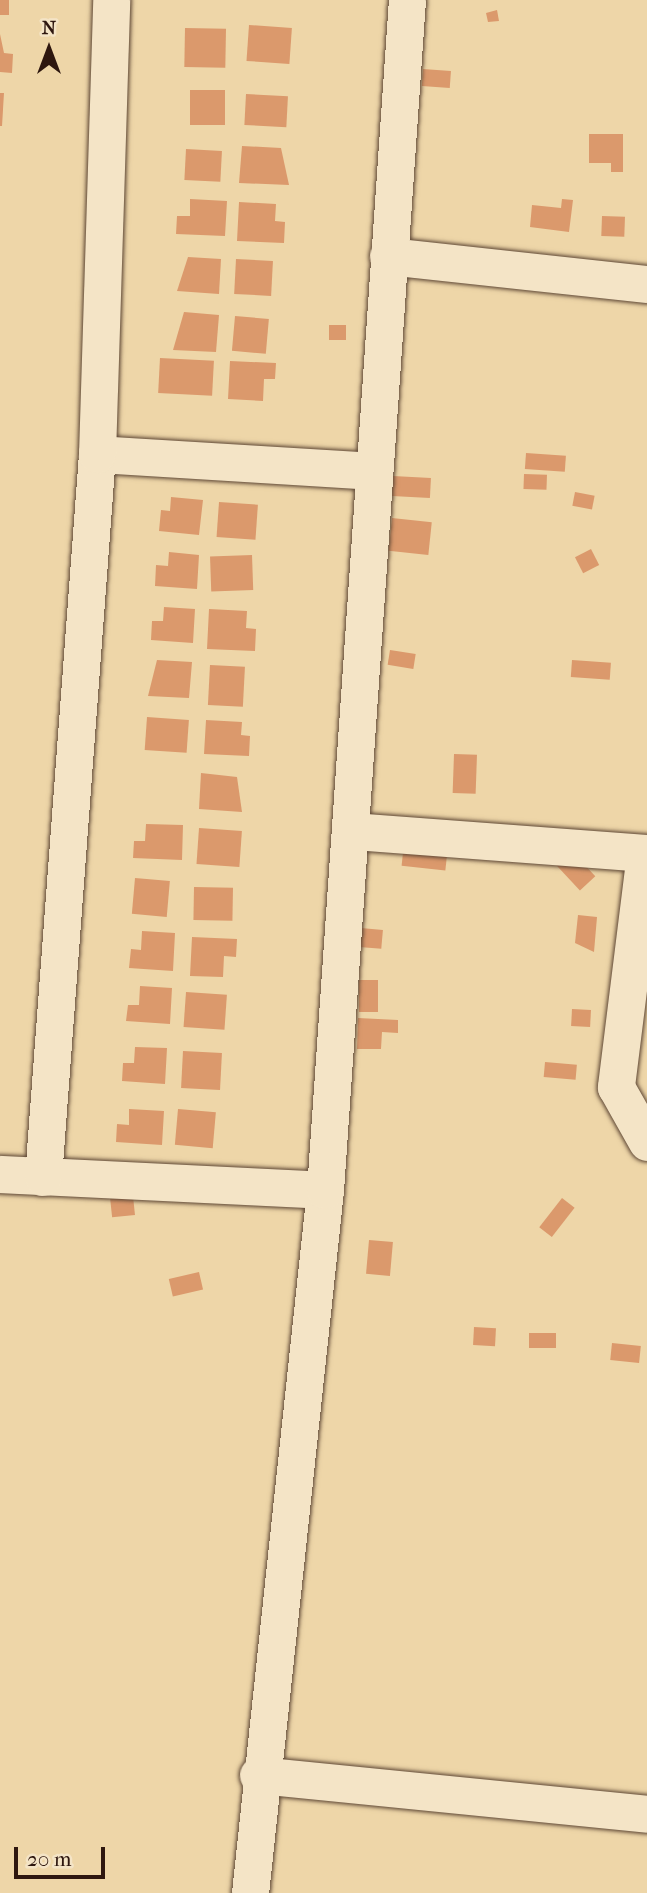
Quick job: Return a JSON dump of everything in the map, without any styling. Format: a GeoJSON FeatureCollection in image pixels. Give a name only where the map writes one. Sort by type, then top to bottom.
{"type":"FeatureCollection","features":[{"type":"Feature","properties":{"kind":"street"},"geometry":{"type":"LineString","coordinates":[[43,1177],[97,454],[111,0]]}},
{"type":"Feature","properties":{"kind":"street"},"geometry":{"type":"LineString","coordinates":[[250,1893],[258,1775],[325,1191],[353,831],[372,471],[407,0]]}},
{"type":"Feature","properties":{"kind":"street"},"geometry":{"type":"LineString","coordinates":[[388,256],[647,284]]}},
{"type":"Feature","properties":{"kind":"street"},"geometry":{"type":"LineString","coordinates":[[97,454],[372,471]]}},
{"type":"Feature","properties":{"kind":"street"},"geometry":{"type":"LineString","coordinates":[[353,831],[646,853],[616,1087],[647,1142]]}},
{"type":"Feature","properties":{"kind":"street"},"geometry":{"type":"LineString","coordinates":[[0,1174],[325,1191]]}},
{"type":"Feature","properties":{"kind":"street"},"geometry":{"type":"LineString","coordinates":[[258,1775],[647,1814]]}},
{"type":"Feature","properties":{"kind":"building"},"geometry":{"type":"Polygon","coordinates":[[[0,0],[9,0],[9,15],[0,15],[0,0]]]}},
{"type":"Feature","properties":{"kind":"building"},"geometry":{"type":"Polygon","coordinates":[[[497,10],[499,21],[488,22],[486,13],[497,10]]]}},
{"type":"Feature","properties":{"kind":"building"},"geometry":{"type":"Polygon","coordinates":[[[249,25],[292,28],[289,64],[246,61],[249,25]]]}},
{"type":"Feature","properties":{"kind":"building"},"geometry":{"type":"Polygon","coordinates":[[[185,28],[226,29],[225,68],[184,67],[185,28]]]}},
{"type":"Feature","properties":{"kind":"building"},"geometry":{"type":"Polygon","coordinates":[[[0,34],[4,53],[13,54],[12,73],[0,72],[0,34]]]}},
{"type":"Feature","properties":{"kind":"building"},"geometry":{"type":"Polygon","coordinates":[[[423,69],[451,71],[450,88],[422,86],[423,69]]]}},
{"type":"Feature","properties":{"kind":"building"},"geometry":{"type":"Polygon","coordinates":[[[190,90],[225,90],[225,125],[190,125],[190,90]]]}},
{"type":"Feature","properties":{"kind":"building"},"geometry":{"type":"Polygon","coordinates":[[[0,93],[4,93],[2,126],[0,126],[0,93]]]}},
{"type":"Feature","properties":{"kind":"building"},"geometry":{"type":"Polygon","coordinates":[[[246,94],[288,96],[286,127],[244,125],[246,94]]]}},
{"type":"Feature","properties":{"kind":"building"},"geometry":{"type":"Polygon","coordinates":[[[589,134],[623,134],[623,172],[611,172],[611,163],[589,163],[589,134]]]}},
{"type":"Feature","properties":{"kind":"building"},"geometry":{"type":"Polygon","coordinates":[[[242,146],[281,148],[289,185],[239,183],[242,146]]]}},
{"type":"Feature","properties":{"kind":"building"},"geometry":{"type":"Polygon","coordinates":[[[186,149],[222,151],[220,182],[184,180],[186,149]]]}},
{"type":"Feature","properties":{"kind":"building"},"geometry":{"type":"Polygon","coordinates":[[[190,199],[227,201],[225,236],[176,234],[177,216],[190,216],[190,199]]]}},
{"type":"Feature","properties":{"kind":"building"},"geometry":{"type":"Polygon","coordinates":[[[562,199],[573,200],[569,232],[530,227],[532,205],[561,208],[562,199]]]}},
{"type":"Feature","properties":{"kind":"building"},"geometry":{"type":"Polygon","coordinates":[[[239,202],[276,204],[275,221],[285,222],[284,243],[237,241],[239,202]]]}},
{"type":"Feature","properties":{"kind":"building"},"geometry":{"type":"Polygon","coordinates":[[[602,216],[625,217],[624,237],[601,236],[602,216]]]}},
{"type":"Feature","properties":{"kind":"building"},"geometry":{"type":"Polygon","coordinates":[[[188,257],[221,259],[219,294],[177,291],[188,257]]]}},
{"type":"Feature","properties":{"kind":"building"},"geometry":{"type":"Polygon","coordinates":[[[236,259],[273,261],[271,296],[234,294],[236,259]]]}},
{"type":"Feature","properties":{"kind":"building"},"geometry":{"type":"Polygon","coordinates":[[[184,312],[219,315],[216,352],[173,350],[184,312]]]}},
{"type":"Feature","properties":{"kind":"building"},"geometry":{"type":"Polygon","coordinates":[[[235,316],[269,319],[266,354],[232,351],[235,316]]]}},
{"type":"Feature","properties":{"kind":"building"},"geometry":{"type":"Polygon","coordinates":[[[329,325],[346,325],[346,340],[329,340],[329,325]]]}},
{"type":"Feature","properties":{"kind":"building"},"geometry":{"type":"Polygon","coordinates":[[[160,358],[214,361],[212,396],[158,393],[160,358]]]}},
{"type":"Feature","properties":{"kind":"building"},"geometry":{"type":"Polygon","coordinates":[[[230,361],[276,363],[275,379],[264,379],[263,401],[228,399],[230,361]]]}},
{"type":"Feature","properties":{"kind":"building"},"geometry":{"type":"Polygon","coordinates":[[[526,453],[566,456],[565,472],[525,469],[526,453]]]}},
{"type":"Feature","properties":{"kind":"building"},"geometry":{"type":"Polygon","coordinates":[[[524,474],[547,475],[546,490],[523,489],[524,474]]]}},
{"type":"Feature","properties":{"kind":"building"},"geometry":{"type":"Polygon","coordinates":[[[393,476],[431,478],[430,498],[392,496],[393,476]]]}},
{"type":"Feature","properties":{"kind":"building"},"geometry":{"type":"Polygon","coordinates":[[[575,492],[595,496],[592,510],[572,506],[575,492]]]}},
{"type":"Feature","properties":{"kind":"building"},"geometry":{"type":"Polygon","coordinates":[[[171,497],[203,500],[199,535],[159,531],[161,510],[170,511],[171,497]]]}},
{"type":"Feature","properties":{"kind":"building"},"geometry":{"type":"Polygon","coordinates":[[[219,502],[258,505],[255,540],[217,537],[219,502]]]}},
{"type":"Feature","properties":{"kind":"building"},"geometry":{"type":"Polygon","coordinates":[[[392,518],[432,522],[428,555],[389,551],[392,518]]]}},
{"type":"Feature","properties":{"kind":"building"},"geometry":{"type":"Polygon","coordinates":[[[591,549],[599,565],[583,573],[575,557],[591,549]]]}},
{"type":"Feature","properties":{"kind":"building"},"geometry":{"type":"Polygon","coordinates":[[[169,552],[199,555],[197,589],[155,586],[156,565],[168,566],[169,552]]]}},
{"type":"Feature","properties":{"kind":"building"},"geometry":{"type":"Polygon","coordinates":[[[252,555],[253,590],[211,591],[210,556],[252,555]]]}},
{"type":"Feature","properties":{"kind":"building"},"geometry":{"type":"Polygon","coordinates":[[[164,607],[195,609],[193,643],[151,640],[152,621],[163,621],[164,607]]]}},
{"type":"Feature","properties":{"kind":"building"},"geometry":{"type":"Polygon","coordinates":[[[209,609],[247,611],[246,628],[256,629],[255,651],[207,649],[209,609]]]}},
{"type":"Feature","properties":{"kind":"building"},"geometry":{"type":"Polygon","coordinates":[[[390,650],[416,654],[413,669],[388,665],[390,650]]]}},
{"type":"Feature","properties":{"kind":"building"},"geometry":{"type":"Polygon","coordinates":[[[157,660],[192,662],[189,698],[148,696],[157,660]]]}},
{"type":"Feature","properties":{"kind":"building"},"geometry":{"type":"Polygon","coordinates":[[[572,660],[611,663],[610,680],[571,677],[572,660]]]}},
{"type":"Feature","properties":{"kind":"building"},"geometry":{"type":"Polygon","coordinates":[[[210,665],[245,667],[243,707],[208,705],[210,665]]]}},
{"type":"Feature","properties":{"kind":"building"},"geometry":{"type":"Polygon","coordinates":[[[147,717],[189,720],[187,753],[145,750],[147,717]]]}},
{"type":"Feature","properties":{"kind":"building"},"geometry":{"type":"Polygon","coordinates":[[[206,720],[242,722],[241,735],[250,736],[249,756],[204,754],[206,720]]]}},
{"type":"Feature","properties":{"kind":"building"},"geometry":{"type":"Polygon","coordinates":[[[454,754],[477,755],[476,794],[453,793],[454,754]]]}},
{"type":"Feature","properties":{"kind":"building"},"geometry":{"type":"Polygon","coordinates":[[[201,773],[237,777],[242,812],[199,809],[201,773]]]}},
{"type":"Feature","properties":{"kind":"building"},"geometry":{"type":"Polygon","coordinates":[[[146,824],[183,825],[182,860],[133,858],[134,841],[145,841],[146,824]]]}},
{"type":"Feature","properties":{"kind":"building"},"geometry":{"type":"Polygon","coordinates":[[[199,828],[242,831],[239,867],[196,864],[199,828]]]}},
{"type":"Feature","properties":{"kind":"building"},"geometry":{"type":"Polygon","coordinates":[[[404,843],[448,848],[445,870],[402,866],[404,843]]]}},
{"type":"Feature","properties":{"kind":"building"},"geometry":{"type":"Polygon","coordinates":[[[568,847],[595,876],[580,891],[553,861],[568,847]]]}},
{"type":"Feature","properties":{"kind":"building"},"geometry":{"type":"Polygon","coordinates":[[[135,878],[170,881],[167,917],[132,914],[135,878]]]}},
{"type":"Feature","properties":{"kind":"building"},"geometry":{"type":"Polygon","coordinates":[[[194,887],[233,888],[232,921],[193,920],[194,887]]]}},
{"type":"Feature","properties":{"kind":"building"},"geometry":{"type":"Polygon","coordinates":[[[578,915],[597,917],[594,952],[575,943],[578,915]]]}},
{"type":"Feature","properties":{"kind":"building"},"geometry":{"type":"Polygon","coordinates":[[[361,928],[383,930],[381,949],[359,947],[361,928]]]}},
{"type":"Feature","properties":{"kind":"building"},"geometry":{"type":"Polygon","coordinates":[[[142,931],[175,933],[173,971],[129,968],[131,949],[141,950],[142,931]]]}},
{"type":"Feature","properties":{"kind":"building"},"geometry":{"type":"Polygon","coordinates":[[[192,937],[237,939],[236,957],[224,956],[223,977],[190,976],[192,937]]]}},
{"type":"Feature","properties":{"kind":"building"},"geometry":{"type":"Polygon","coordinates":[[[359,980],[378,980],[378,1012],[359,1012],[359,980]]]}},
{"type":"Feature","properties":{"kind":"building"},"geometry":{"type":"Polygon","coordinates":[[[140,986],[172,988],[170,1024],[126,1021],[128,1005],[139,1005],[140,986]]]}},
{"type":"Feature","properties":{"kind":"building"},"geometry":{"type":"Polygon","coordinates":[[[186,992],[227,995],[224,1030],[184,1027],[186,992]]]}},
{"type":"Feature","properties":{"kind":"building"},"geometry":{"type":"Polygon","coordinates":[[[572,1009],[591,1010],[590,1027],[571,1026],[572,1009]]]}},
{"type":"Feature","properties":{"kind":"building"},"geometry":{"type":"Polygon","coordinates":[[[358,1018],[398,1020],[398,1033],[382,1032],[381,1049],[357,1049],[358,1018]]]}},
{"type":"Feature","properties":{"kind":"building"},"geometry":{"type":"Polygon","coordinates":[[[135,1047],[167,1048],[165,1084],[122,1081],[123,1063],[134,1063],[135,1047]]]}},
{"type":"Feature","properties":{"kind":"building"},"geometry":{"type":"Polygon","coordinates":[[[183,1051],[222,1053],[220,1090],[181,1088],[183,1051]]]}},
{"type":"Feature","properties":{"kind":"building"},"geometry":{"type":"Polygon","coordinates":[[[545,1062],[577,1065],[576,1080],[544,1077],[545,1062]]]}},
{"type":"Feature","properties":{"kind":"building"},"geometry":{"type":"Polygon","coordinates":[[[129,1109],[164,1111],[162,1145],[116,1142],[117,1124],[129,1125],[129,1109]]]}},
{"type":"Feature","properties":{"kind":"building"},"geometry":{"type":"Polygon","coordinates":[[[178,1109],[216,1112],[213,1148],[175,1145],[178,1109]]]}},
{"type":"Feature","properties":{"kind":"building"},"geometry":{"type":"Polygon","coordinates":[[[133,1196],[135,1215],[112,1217],[110,1198],[133,1196]]]}},
{"type":"Feature","properties":{"kind":"building"},"geometry":{"type":"Polygon","coordinates":[[[562,1198],[575,1208],[552,1237],[539,1227],[562,1198]]]}},
{"type":"Feature","properties":{"kind":"building"},"geometry":{"type":"Polygon","coordinates":[[[369,1240],[393,1242],[390,1276],[366,1274],[369,1240]]]}},
{"type":"Feature","properties":{"kind":"building"},"geometry":{"type":"Polygon","coordinates":[[[199,1272],[203,1290],[173,1297],[169,1279],[199,1272]]]}},
{"type":"Feature","properties":{"kind":"building"},"geometry":{"type":"Polygon","coordinates":[[[474,1327],[496,1328],[495,1346],[473,1345],[474,1327]]]}},
{"type":"Feature","properties":{"kind":"building"},"geometry":{"type":"Polygon","coordinates":[[[529,1333],[556,1333],[556,1348],[529,1348],[529,1333]]]}},
{"type":"Feature","properties":{"kind":"building"},"geometry":{"type":"Polygon","coordinates":[[[612,1343],[641,1346],[639,1363],[610,1360],[612,1343]]]}}]}
